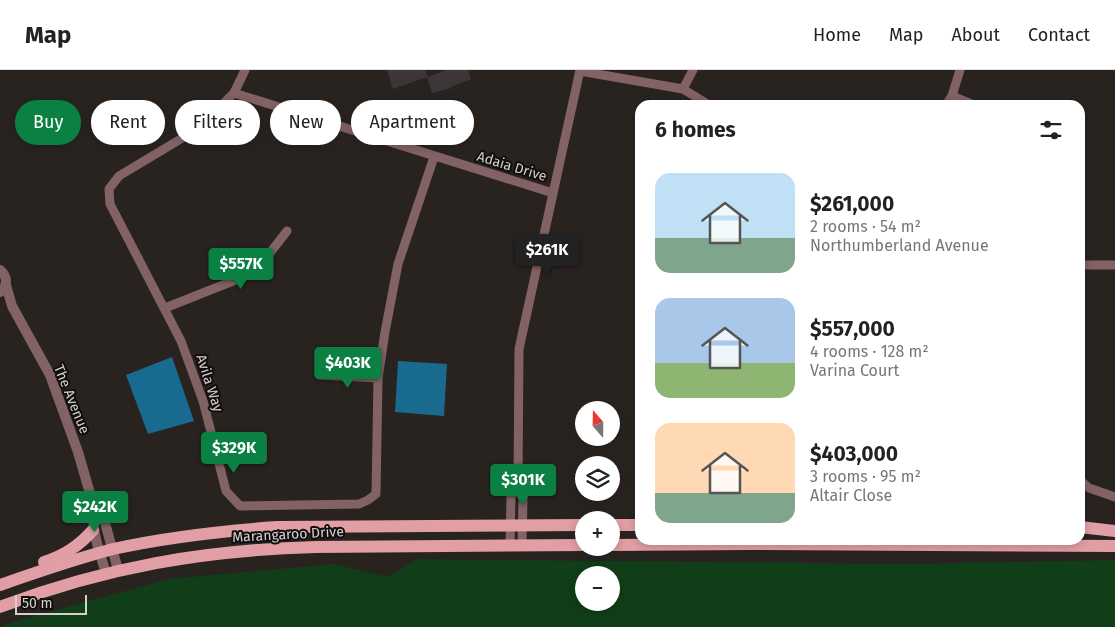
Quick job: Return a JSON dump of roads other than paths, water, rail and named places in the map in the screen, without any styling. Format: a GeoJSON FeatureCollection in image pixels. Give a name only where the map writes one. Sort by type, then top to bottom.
{"type":"FeatureCollection","features":[{"type":"Feature","properties":{"kind":"main road"},"geometry":{"type":"LineString","coordinates":[[1085,523],[1115,523]]}},
{"type":"Feature","properties":{"kind":"main road","name":"Marangaroo Drive"},"geometry":{"type":"LineString","coordinates":[[0,584],[100,553],[195,535],[277,527],[575,525]]}},
{"type":"Feature","properties":{"kind":"main road"},"geometry":{"type":"LineString","coordinates":[[620,525],[635,525]]}},
{"type":"Feature","properties":{"kind":"main road"},"geometry":{"type":"LineString","coordinates":[[1085,528],[1115,531]]}},
{"type":"Feature","properties":{"kind":"main road"},"geometry":{"type":"LineString","coordinates":[[0,584],[20,570],[65,554],[80,544],[93,530]]}},
{"type":"Feature","properties":{"kind":"main road","name":"Marangaroo Drive"},"geometry":{"type":"LineString","coordinates":[[0,607],[68,583],[112,571],[185,557],[273,548],[575,545]]}},
{"type":"Feature","properties":{"kind":"main road"},"geometry":{"type":"LineString","coordinates":[[620,545],[635,545]]}},
{"type":"Feature","properties":{"kind":"main road"},"geometry":{"type":"LineString","coordinates":[[932,545],[1115,546]]}},
{"type":"Feature","properties":{"kind":"street","name":"Avila Way"},"geometry":{"type":"LineString","coordinates":[[245,70],[234,93],[220,107],[184,137],[119,176],[109,189],[110,204],[182,341],[203,401],[226,491],[240,506],[359,504],[376,494],[378,378],[398,264],[434,157]]}},
{"type":"Feature","properties":{"kind":"street"},"geometry":{"type":"LineString","coordinates":[[516,545],[517,525],[511,497],[518,483],[519,349],[580,70],[683,89],[701,100]]}},
{"type":"Feature","properties":{"kind":"street"},"geometry":{"type":"LineString","coordinates":[[683,89],[693,70]]}},
{"type":"Feature","properties":{"kind":"street"},"geometry":{"type":"LineString","coordinates":[[949,100],[960,70]]}},
{"type":"Feature","properties":{"kind":"street","name":"Adaia Drive"},"geometry":{"type":"LineString","coordinates":[[234,93],[553,193]]}},
{"type":"Feature","properties":{"kind":"street"},"geometry":{"type":"LineString","coordinates":[[952,96],[962,100]]}},
{"type":"Feature","properties":{"kind":"street"},"geometry":{"type":"LineString","coordinates":[[165,308],[238,279],[262,262],[287,231]]}},
{"type":"Feature","properties":{"kind":"street"},"geometry":{"type":"LineString","coordinates":[[1085,265],[1115,265]]}},
{"type":"Feature","properties":{"kind":"street","name":"The Avenue"},"geometry":{"type":"LineString","coordinates":[[0,270],[6,277],[2,291],[50,376],[78,452],[94,507],[104,519],[113,550],[112,571]]}},
{"type":"Feature","properties":{"kind":"street"},"geometry":{"type":"LineString","coordinates":[[319,375],[378,378]]}},
{"type":"Feature","properties":{"kind":"street"},"geometry":{"type":"LineString","coordinates":[[1085,484],[1090,488],[1115,497]]}},
{"type":"Feature","properties":{"kind":"street","name":"The Avenue"},"geometry":{"type":"LineString","coordinates":[[94,507],[93,530],[100,553],[112,571]]}},
{"type":"Feature","properties":{"kind":"water"},"geometry":{"type":"Polygon","coordinates":[[[172,357],[194,421],[148,434],[126,375],[172,357]]]}},
{"type":"Feature","properties":{"kind":"water"},"geometry":{"type":"Polygon","coordinates":[[[398,361],[447,364],[444,416],[395,412],[398,361]]]}}]}
